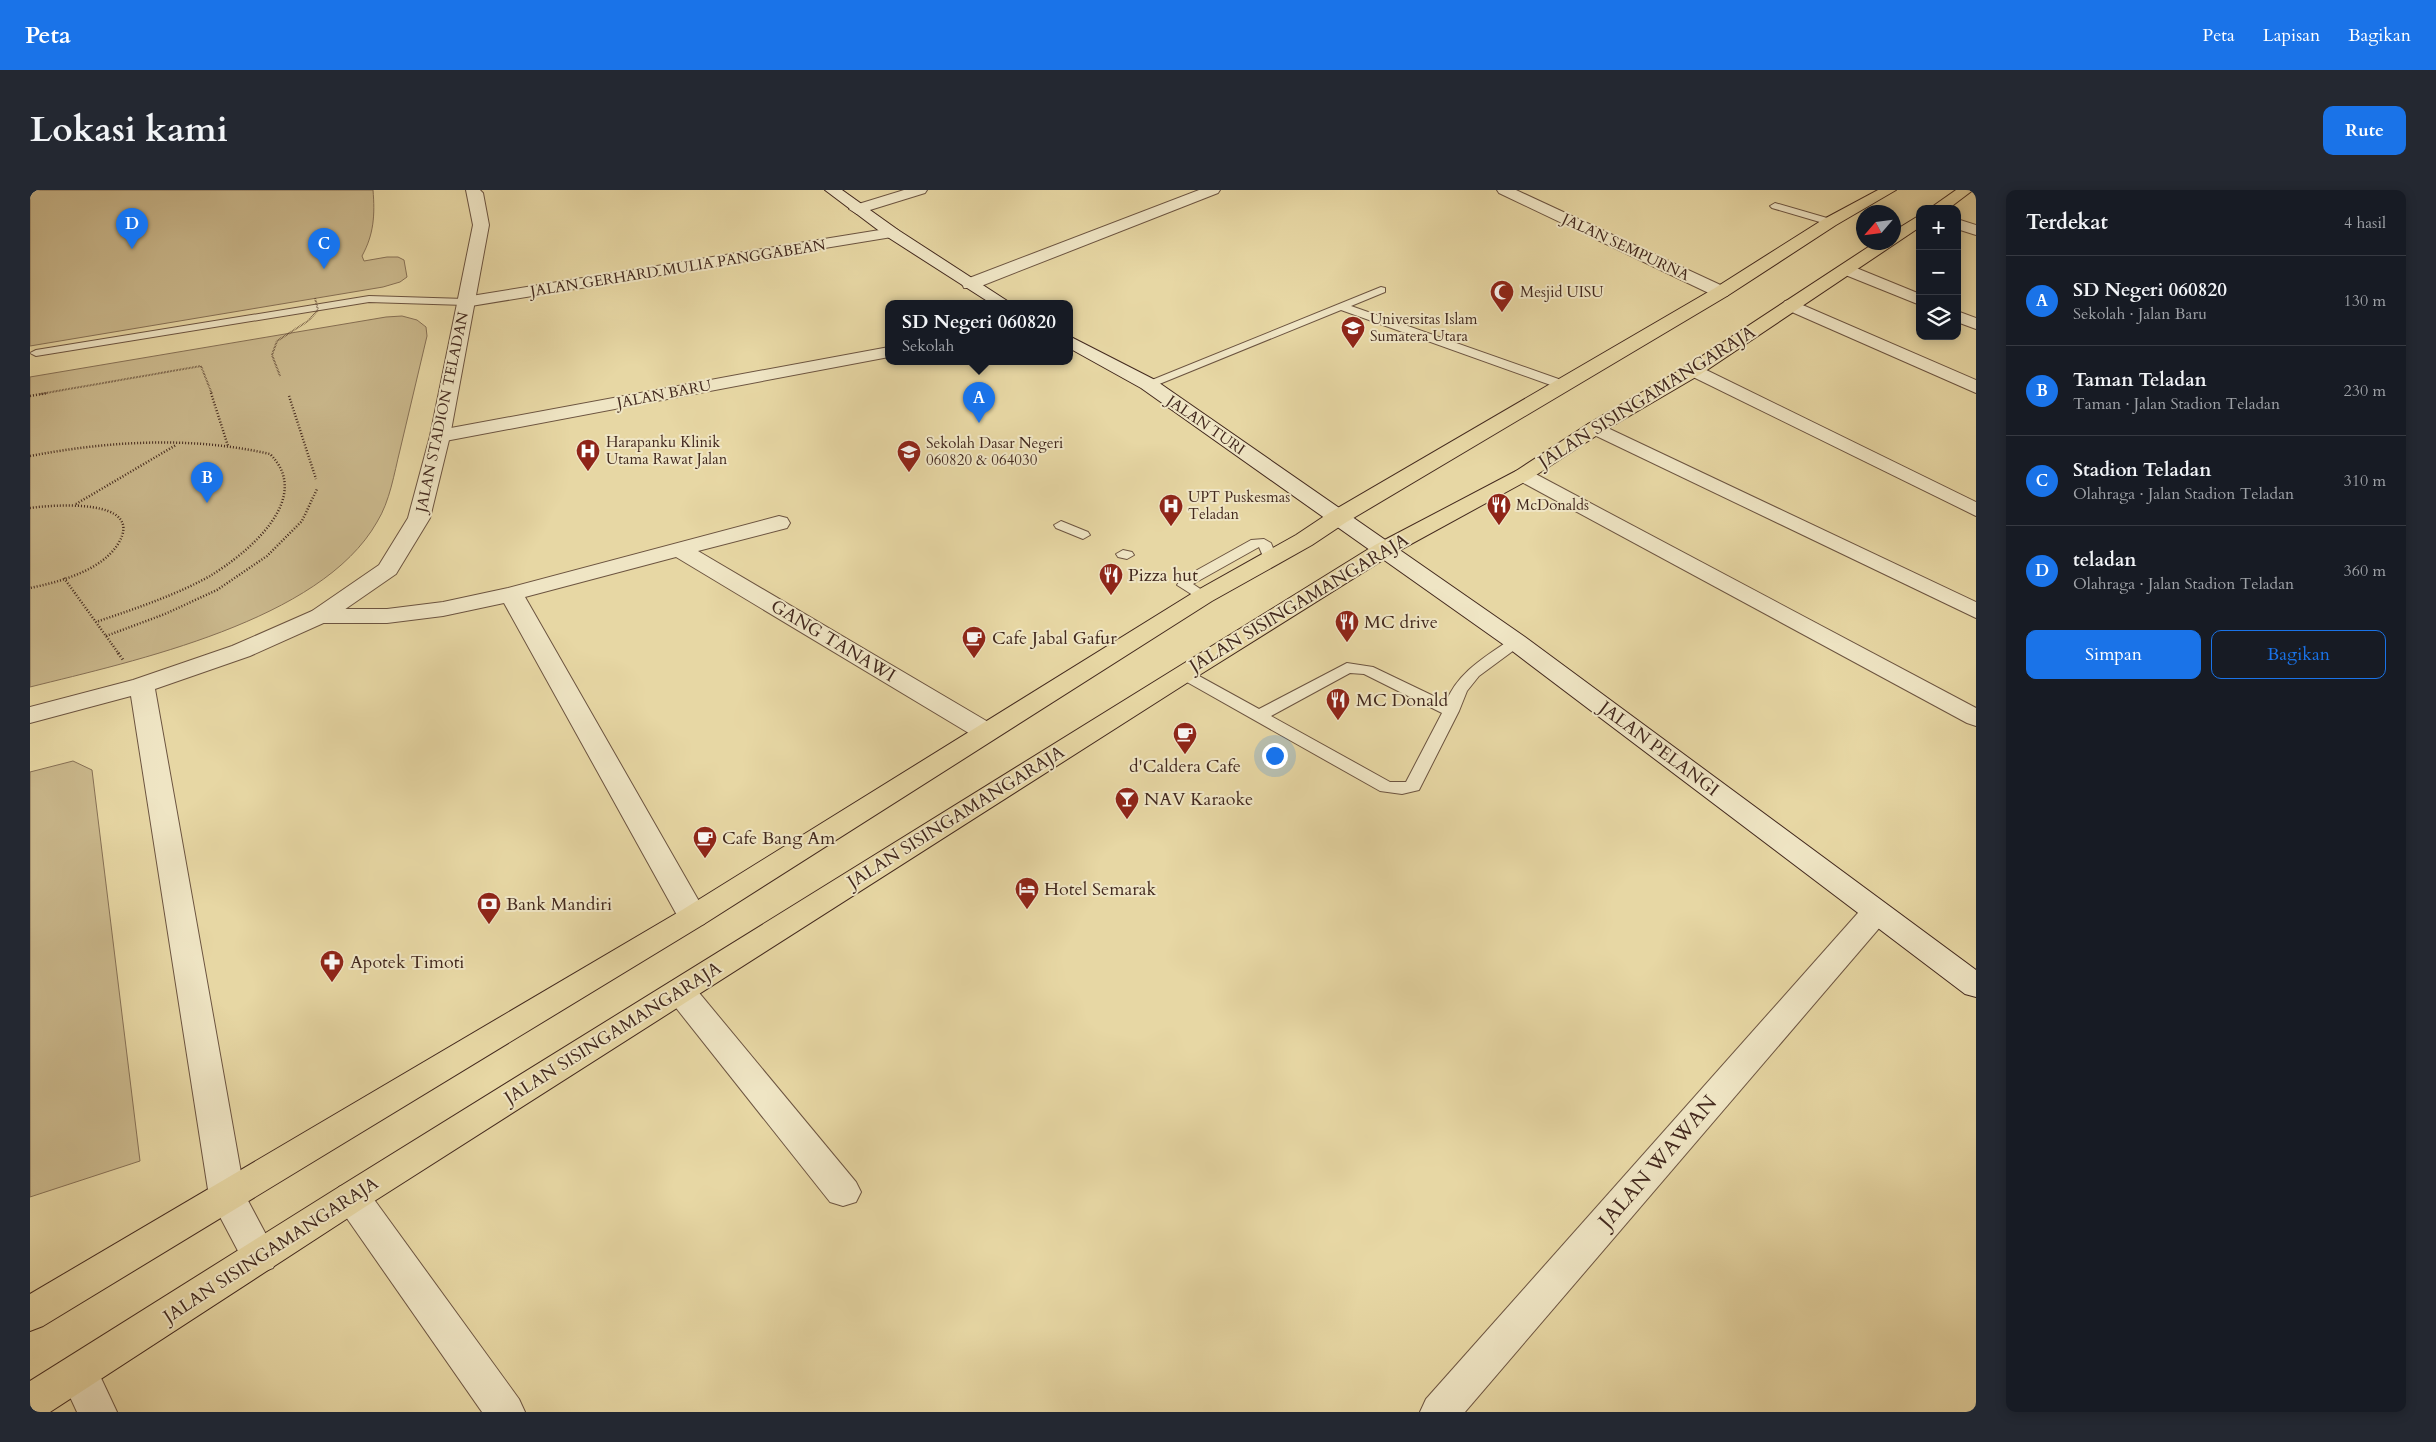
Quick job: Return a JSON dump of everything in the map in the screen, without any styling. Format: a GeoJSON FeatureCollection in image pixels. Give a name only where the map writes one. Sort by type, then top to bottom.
{"type":"FeatureCollection","features":[{"type":"Feature","properties":{"kind":"main road"},"geometry":{"type":"LineString","coordinates":[[30,1314],[693,917],[986,732],[1191,586],[1270,558],[1304,540],[1337,518],[1721,292],[1830,222],[1889,190]]}},
{"type":"Feature","properties":{"kind":"main road"},"geometry":{"type":"LineString","coordinates":[[1943,205],[1966,190]]}},
{"type":"Feature","properties":{"kind":"main road"},"geometry":{"type":"LineString","coordinates":[[1901,233],[1916,223]]}},
{"type":"Feature","properties":{"kind":"main road","name":"JALAN SISINGAMANGARAJA"},"geometry":{"type":"LineString","coordinates":[[30,1404],[352,1197],[1184,674],[1383,550],[1523,475],[1595,428],[1694,370],[1877,250]]}},
{"type":"Feature","properties":{"kind":"street","name":"JALAN STADION TELADAN"},"geometry":{"type":"LineString","coordinates":[[30,715],[142,685],[241,651],[320,616],[388,569],[419,518],[440,436],[481,225],[476,193],[473,190]]}},
{"type":"Feature","properties":{"kind":"street"},"geometry":{"type":"LineString","coordinates":[[832,190],[892,233],[996,300]]}},
{"type":"Feature","properties":{"kind":"street"},"geometry":{"type":"LineString","coordinates":[[857,209],[920,190]]}},
{"type":"Feature","properties":{"kind":"street"},"geometry":{"type":"LineString","coordinates":[[970,284],[1213,190]]}},
{"type":"Feature","properties":{"kind":"street","name":"JALAN SEMPURNA"},"geometry":{"type":"LineString","coordinates":[[1504,190],[1721,292]]}},
{"type":"Feature","properties":{"kind":"street"},"geometry":{"type":"LineString","coordinates":[[1961,225],[1976,230]]}},
{"type":"Feature","properties":{"kind":"street","name":"JALAN GERHARD MULIA PANGGABEAN"},"geometry":{"type":"LineString","coordinates":[[465,302],[892,233]]}},
{"type":"Feature","properties":{"kind":"street"},"geometry":{"type":"LineString","coordinates":[[1849,270],[1916,298]]}},
{"type":"Feature","properties":{"kind":"street"},"geometry":{"type":"LineString","coordinates":[[1791,305],[1976,387]]}},
{"type":"Feature","properties":{"kind":"street"},"geometry":{"type":"LineString","coordinates":[[1961,318],[1976,324]]}},
{"type":"Feature","properties":{"kind":"street","name":"JALAN TURI"},"geometry":{"type":"LineString","coordinates":[[1073,343],[1148,384],[1337,518]]}},
{"type":"Feature","properties":{"kind":"street","name":"JALAN BARU"},"geometry":{"type":"LineString","coordinates":[[440,436],[885,353]]}},
{"type":"Feature","properties":{"kind":"street"},"geometry":{"type":"LineString","coordinates":[[1694,370],[1976,510]]}},
{"type":"Feature","properties":{"kind":"street"},"geometry":{"type":"LineString","coordinates":[[1595,428],[1976,611]]}},
{"type":"Feature","properties":{"kind":"street"},"geometry":{"type":"LineString","coordinates":[[1523,475],[1976,718]]}},
{"type":"Feature","properties":{"kind":"street","name":"JALAN PELANGI"},"geometry":{"type":"LineString","coordinates":[[1337,518],[1516,642],[1976,986]]}},
{"type":"Feature","properties":{"kind":"street"},"geometry":{"type":"LineString","coordinates":[[320,616],[386,616],[434,610],[510,594],[779,523]]}},
{"type":"Feature","properties":{"kind":"street","name":"GANG TANAWI"},"geometry":{"type":"LineString","coordinates":[[680,550],[986,732]]}},
{"type":"Feature","properties":{"kind":"street"},"geometry":{"type":"LineString","coordinates":[[510,594],[693,917]]}},
{"type":"Feature","properties":{"kind":"street"},"geometry":{"type":"LineString","coordinates":[[142,685],[227,1196],[260,1257]]}},
{"type":"Feature","properties":{"kind":"street","name":"JALAN WAWAN"},"geometry":{"type":"LineString","coordinates":[[1440,1412],[1876,912]]}},
{"type":"Feature","properties":{"kind":"street"},"geometry":{"type":"LineString","coordinates":[[680,991],[843,1192]]}},
{"type":"Feature","properties":{"kind":"street"},"geometry":{"type":"LineString","coordinates":[[352,1197],[505,1412]]}},
{"type":"Feature","properties":{"kind":"street"},"geometry":{"type":"LineString","coordinates":[[79,1373],[97,1412]]}},
{"type":"Feature","properties":{"kind":"lane"},"geometry":{"type":"LineString","coordinates":[[1775,206],[1830,222]]}},
{"type":"Feature","properties":{"kind":"lane"},"geometry":{"type":"LineString","coordinates":[[1148,384],[1381,290]]}},
{"type":"Feature","properties":{"kind":"lane"},"geometry":{"type":"LineString","coordinates":[[36,353],[369,299],[465,302]]}},
{"type":"Feature","properties":{"kind":"lane"},"geometry":{"type":"LineString","coordinates":[[1341,306],[1563,385]]}},
{"type":"Feature","properties":{"kind":"lane"},"geometry":{"type":"LineString","coordinates":[[1061,525],[1083,535]]}},
{"type":"Feature","properties":{"kind":"lane"},"geometry":{"type":"LineString","coordinates":[[1184,674],[1386,787],[1402,789],[1413,786],[1451,711],[1459,690],[1473,673],[1516,642]]}},
{"type":"Feature","properties":{"kind":"lane"},"geometry":{"type":"LineString","coordinates":[[1259,716],[1347,668],[1367,670],[1451,711]]}},
{"type":"Feature","properties":{"kind":"path"},"geometry":{"type":"LineString","coordinates":[[280,376],[272,356],[277,341],[313,316],[318,310],[315,298]]}},
{"type":"Feature","properties":{"kind":"path"},"geometry":{"type":"LineString","coordinates":[[30,396],[201,366],[204,370],[228,446]]}},
{"type":"Feature","properties":{"kind":"path"},"geometry":{"type":"LineString","coordinates":[[289,396],[316,479]]}},
{"type":"Feature","properties":{"kind":"path"},"geometry":{"type":"LineString","coordinates":[[75,504],[178,444]]}},
{"type":"Feature","properties":{"kind":"path"},"geometry":{"type":"LineString","coordinates":[[30,456],[111,445],[178,444],[228,446],[264,452],[273,457],[286,488],[279,513],[256,541],[220,571],[167,597],[96,622]]}},
{"type":"Feature","properties":{"kind":"path"},"geometry":{"type":"LineString","coordinates":[[106,636],[165,614],[217,590],[267,556],[302,521],[317,489]]}},
{"type":"Feature","properties":{"kind":"path"},"geometry":{"type":"LineString","coordinates":[[30,508],[75,504],[96,507],[112,512],[121,521],[124,532],[118,544],[107,556],[88,568],[64,578],[30,588]]}},
{"type":"Feature","properties":{"kind":"path"},"geometry":{"type":"LineString","coordinates":[[64,578],[142,685]]}},
{"type":"Feature","properties":{"kind":"shaded area"},"geometry":{"type":"Polygon","coordinates":[[[30,190],[373,190],[373,224],[362,256],[364,261],[398,257],[404,260],[407,277],[400,282],[383,287],[30,346],[30,190]]]}},
{"type":"Feature","properties":{"kind":"shaded area"},"geometry":{"type":"Polygon","coordinates":[[[402,316],[417,320],[426,327],[427,336],[394,478],[388,496],[377,522],[350,556],[314,586],[270,611],[222,632],[120,664],[30,687],[30,377],[386,317],[402,316]]]}},
{"type":"Feature","properties":{"kind":"shaded area"},"geometry":{"type":"Polygon","coordinates":[[[73,761],[92,770],[140,1161],[30,1197],[30,772],[73,761]]]}},
{"type":"Feature","properties":{"kind":"place","name":"teladan"},"geometry":{"type":"Point","coordinates":[132,249]}},
{"type":"Feature","properties":{"kind":"place","name":"Stadion Teladan"},"geometry":{"type":"Point","coordinates":[324,269]}},
{"type":"Feature","properties":{"kind":"place","name":"Mesjid UISU"},"geometry":{"type":"Point","coordinates":[1502,313]}},
{"type":"Feature","properties":{"kind":"place","name":"Universitas Islam Sumatera Utara"},"geometry":{"type":"Point","coordinates":[1353,349]}},
{"type":"Feature","properties":{"kind":"place","name":"SD Negeri 060820"},"geometry":{"type":"Point","coordinates":[979,423]}},
{"type":"Feature","properties":{"kind":"place","name":"Harapanku Klinik Utama Rawat Jalan"},"geometry":{"type":"Point","coordinates":[588,472]}},
{"type":"Feature","properties":{"kind":"place","name":"Sekolah Dasar Negeri 060820 & 064030"},"geometry":{"type":"Point","coordinates":[909,473]}},
{"type":"Feature","properties":{"kind":"place","name":"Taman Teladan"},"geometry":{"type":"Point","coordinates":[207,503]}},
{"type":"Feature","properties":{"kind":"place","name":"McDonalds"},"geometry":{"type":"Point","coordinates":[1499,526]}},
{"type":"Feature","properties":{"kind":"place","name":"UPT Puskesmas Teladan"},"geometry":{"type":"Point","coordinates":[1171,527]}},
{"type":"Feature","properties":{"kind":"place","name":"Pizza hut"},"geometry":{"type":"Point","coordinates":[1111,596]}},
{"type":"Feature","properties":{"kind":"place","name":"MC drive"},"geometry":{"type":"Point","coordinates":[1347,643]}},
{"type":"Feature","properties":{"kind":"place","name":"Cafe Jabal Gafur"},"geometry":{"type":"Point","coordinates":[974,659]}},
{"type":"Feature","properties":{"kind":"place","name":"MC Donald"},"geometry":{"type":"Point","coordinates":[1338,721]}},
{"type":"Feature","properties":{"kind":"place","name":"d'Caldera Cafe"},"geometry":{"type":"Point","coordinates":[1185,755]}},
{"type":"Feature","properties":{"kind":"place","name":"NAV Karaoke"},"geometry":{"type":"Point","coordinates":[1127,820]}},
{"type":"Feature","properties":{"kind":"place","name":"Cafe Bang Am"},"geometry":{"type":"Point","coordinates":[705,859]}},
{"type":"Feature","properties":{"kind":"place","name":"Hotel Semarak"},"geometry":{"type":"Point","coordinates":[1027,910]}},
{"type":"Feature","properties":{"kind":"place","name":"Bank Mandiri"},"geometry":{"type":"Point","coordinates":[489,925]}},
{"type":"Feature","properties":{"kind":"place","name":"Apotek Timoti"},"geometry":{"type":"Point","coordinates":[332,983]}}]}
